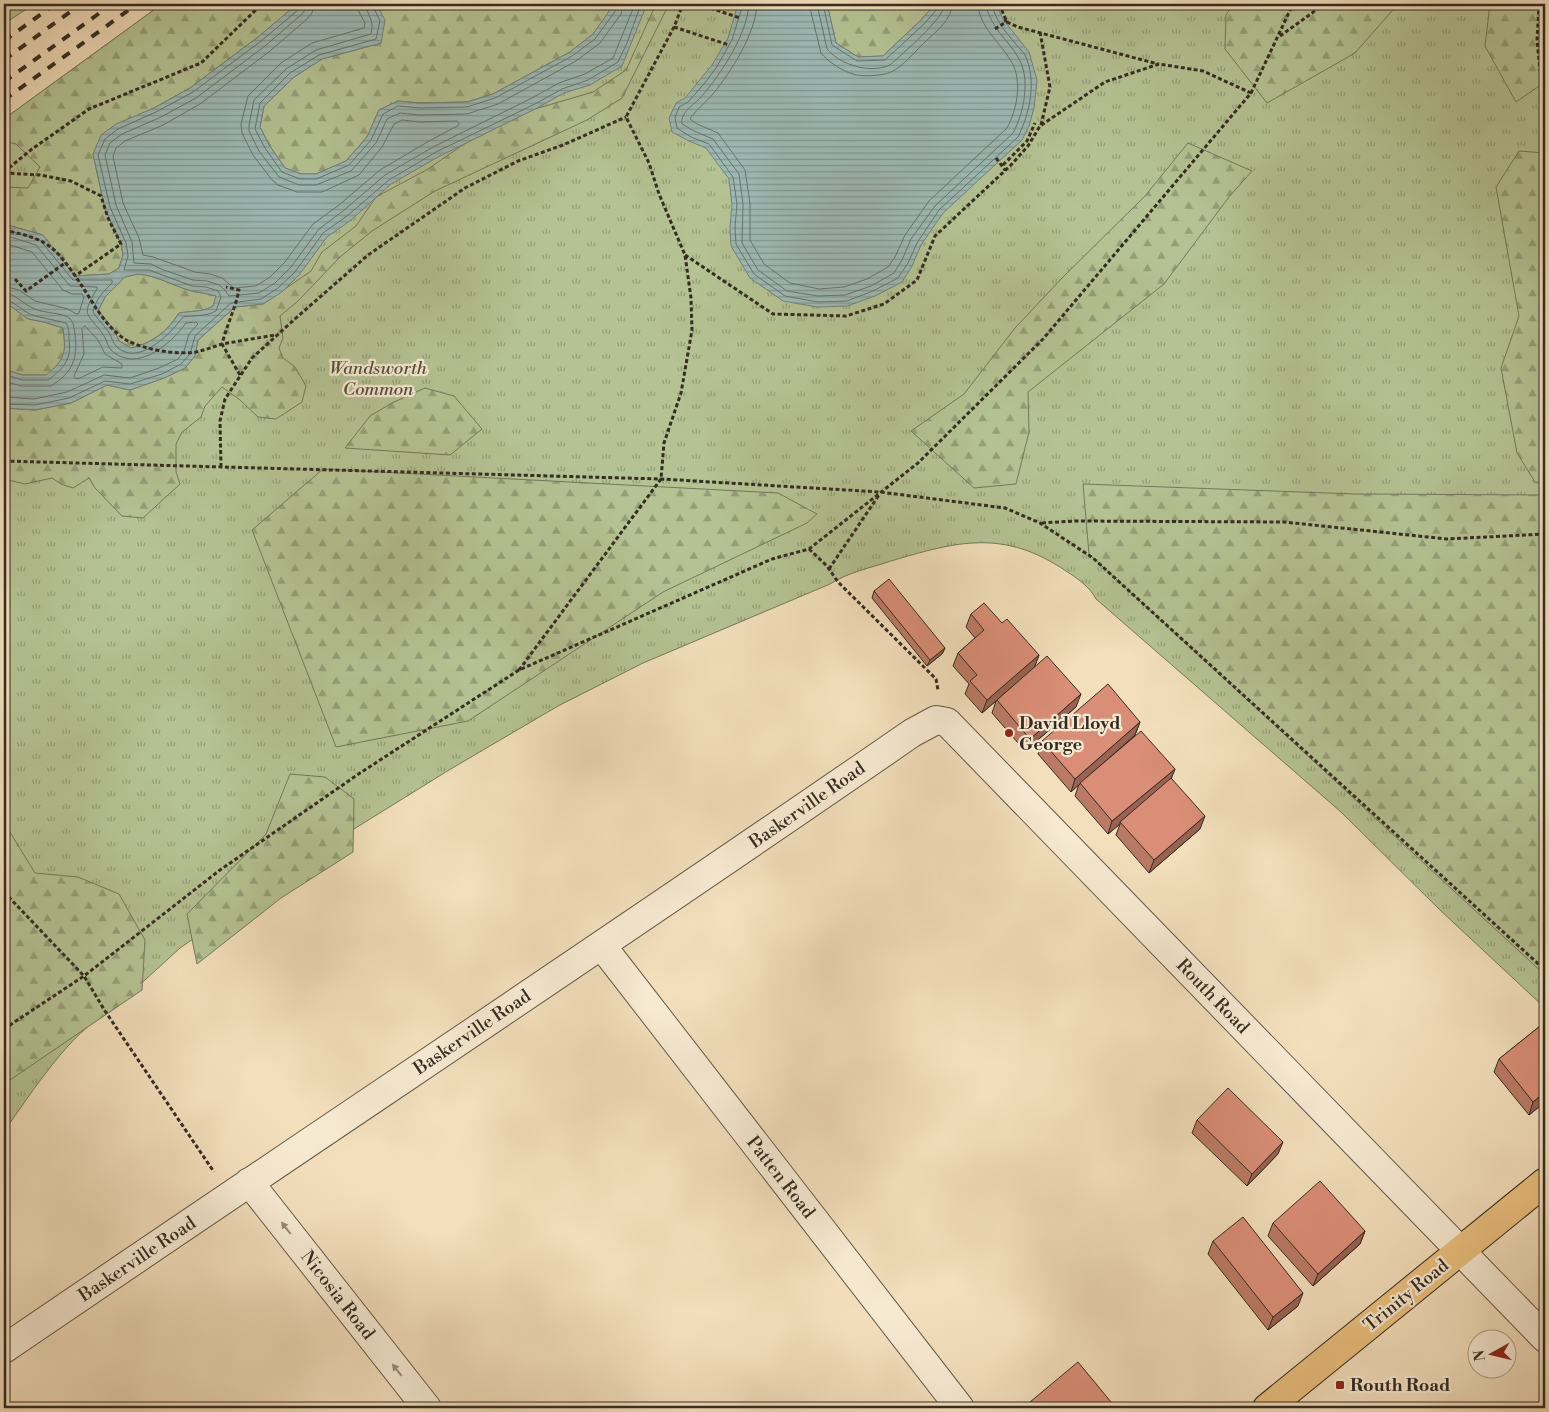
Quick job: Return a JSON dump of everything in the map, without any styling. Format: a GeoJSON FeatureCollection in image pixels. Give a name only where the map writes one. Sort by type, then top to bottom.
{"type":"FeatureCollection","features":[{"type":"Feature","properties":{"kind":"highway","name":"Trinity Road"},"geometry":{"type":"LineString","coordinates":[[1267,1408],[1545,1182]]}},
{"type":"Feature","properties":{"kind":"street","name":"Baskerville Road"},"geometry":{"type":"LineString","coordinates":[[4,1349],[240,1188],[602,946],[912,733],[931,722],[942,720]]}},
{"type":"Feature","properties":{"kind":"street","name":"Routh Road"},"geometry":{"type":"LineString","coordinates":[[942,720],[947,722],[1545,1338]]}},
{"type":"Feature","properties":{"kind":"street","name":"Patten Road"},"geometry":{"type":"LineString","coordinates":[[602,946],[960,1408]]}},
{"type":"Feature","properties":{"kind":"street","name":"Nicosia Road"},"geometry":{"type":"LineString","coordinates":[[240,1188],[427,1408]]}},
{"type":"Feature","properties":{"kind":"path"},"geometry":{"type":"LineString","coordinates":[[4,172],[32,149],[89,109],[201,63],[262,4]]}},
{"type":"Feature","properties":{"kind":"path"},"geometry":{"type":"LineString","coordinates":[[221,467],[220,421],[225,399],[252,358],[368,255],[465,188],[518,161],[563,145],[626,117],[674,27],[683,4]]}},
{"type":"Feature","properties":{"kind":"path"},"geometry":{"type":"LineString","coordinates":[[698,4],[740,18]]}},
{"type":"Feature","properties":{"kind":"path"},"geometry":{"type":"LineString","coordinates":[[995,30],[1006,22],[997,4]]}},
{"type":"Feature","properties":{"kind":"path"},"geometry":{"type":"LineString","coordinates":[[997,4],[1007,22],[1018,27],[1158,64],[1203,71],[1251,94]]}},
{"type":"Feature","properties":{"kind":"path"},"geometry":{"type":"LineString","coordinates":[[4,1029],[84,976],[220,870],[360,773],[519,670],[772,560],[809,549],[918,463],[1043,339],[1251,94],[1293,4]]}},
{"type":"Feature","properties":{"kind":"path"},"geometry":{"type":"LineString","coordinates":[[1278,36],[1324,4]]}},
{"type":"Feature","properties":{"kind":"path"},"geometry":{"type":"LineString","coordinates":[[1539,4],[1537,40],[1545,120]]}},
{"type":"Feature","properties":{"kind":"path"},"geometry":{"type":"LineString","coordinates":[[674,27],[729,45]]}},
{"type":"Feature","properties":{"kind":"path"},"geometry":{"type":"LineString","coordinates":[[685,255],[773,314],[846,316],[884,304],[917,280],[935,236],[1028,146],[1040,126],[1050,86],[1040,32]]}},
{"type":"Feature","properties":{"kind":"path"},"geometry":{"type":"LineString","coordinates":[[1040,126],[1104,82],[1158,64]]}},
{"type":"Feature","properties":{"kind":"path"},"geometry":{"type":"LineString","coordinates":[[519,670],[661,479],[664,443],[681,393],[692,330],[691,298],[685,255],[659,194],[649,163],[626,117]]}},
{"type":"Feature","properties":{"kind":"path"},"geometry":{"type":"LineString","coordinates":[[1003,165],[1027,141],[1035,122]]}},
{"type":"Feature","properties":{"kind":"path"},"geometry":{"type":"LineString","coordinates":[[996,158],[1005,170]]}},
{"type":"Feature","properties":{"kind":"path"},"geometry":{"type":"LineString","coordinates":[[4,172],[40,175],[71,182],[100,196],[121,244],[75,276]]}},
{"type":"Feature","properties":{"kind":"path"},"geometry":{"type":"LineString","coordinates":[[4,230],[32,237],[54,249],[104,318],[114,330],[129,341],[151,348],[176,352],[195,352],[222,344],[276,335]]}},
{"type":"Feature","properties":{"kind":"path"},"geometry":{"type":"LineString","coordinates":[[15,279],[26,290],[64,263]]}},
{"type":"Feature","properties":{"kind":"path"},"geometry":{"type":"LineString","coordinates":[[226,287],[239,290],[222,344],[240,375]]}},
{"type":"Feature","properties":{"kind":"path"},"geometry":{"type":"LineString","coordinates":[[4,461],[661,479],[880,492],[1005,508],[1040,523],[1093,558],[1545,970]]}},
{"type":"Feature","properties":{"kind":"path"},"geometry":{"type":"LineString","coordinates":[[829,569],[880,492]]}},
{"type":"Feature","properties":{"kind":"path"},"geometry":{"type":"LineString","coordinates":[[1040,523],[1075,521],[1284,522],[1447,539],[1545,534]]}},
{"type":"Feature","properties":{"kind":"path"},"geometry":{"type":"LineString","coordinates":[[809,549],[829,569],[838,582],[936,679],[942,720]]}},
{"type":"Feature","properties":{"kind":"path"},"geometry":{"type":"LineString","coordinates":[[4,892],[84,976],[105,1011],[240,1188]]}},
{"type":"Feature","properties":{"kind":"green space"},"geometry":{"type":"Polygon","coordinates":[[[4,4],[34,4],[4,24],[4,4]]]}},
{"type":"Feature","properties":{"kind":"green space","name":"Wandsworth Common"},"geometry":{"type":"Polygon","coordinates":[[[162,4],[1545,4],[1545,1008],[1440,910],[1341,812],[1096,599],[1079,580],[1043,558],[1022,549],[1001,544],[959,544],[915,554],[852,573],[643,663],[558,706],[449,770],[333,842],[180,948],[111,1011],[80,1033],[52,1065],[4,1131],[4,119],[162,4]]]}},
{"type":"Feature","properties":{"kind":"green space"},"geometry":{"type":"Polygon","coordinates":[[[162,4],[298,4],[190,88],[154,108],[93,154],[105,209],[121,244],[123,255],[119,268],[109,274],[75,276],[53,260],[43,235],[4,224],[4,187],[28,188],[40,167],[16,144],[4,141],[4,119],[162,4]]]}},
{"type":"Feature","properties":{"kind":"green space"},"geometry":{"type":"Polygon","coordinates":[[[376,4],[611,4],[613,7],[593,34],[570,52],[493,94],[467,102],[420,103],[398,101],[379,110],[367,137],[346,161],[316,174],[301,174],[285,168],[269,145],[260,127],[264,106],[294,77],[322,59],[381,43],[376,4]]]}},
{"type":"Feature","properties":{"kind":"green space"},"geometry":{"type":"Polygon","coordinates":[[[656,4],[669,4],[622,98],[587,120],[435,191],[372,231],[340,257],[298,301],[280,316],[283,338],[279,348],[283,358],[295,367],[306,386],[302,402],[276,419],[258,417],[239,399],[222,387],[205,406],[201,417],[182,432],[176,444],[176,472],[180,484],[143,518],[122,516],[95,488],[89,478],[73,488],[61,484],[52,478],[25,484],[4,479],[4,408],[35,410],[71,403],[107,385],[130,390],[185,368],[195,356],[198,340],[235,307],[263,304],[311,271],[322,252],[356,226],[376,197],[428,169],[464,144],[505,123],[535,109],[593,92],[626,70],[656,4]]]}},
{"type":"Feature","properties":{"kind":"green space"},"geometry":{"type":"Polygon","coordinates":[[[827,4],[935,4],[883,56],[858,57],[836,43],[827,4]]]}},
{"type":"Feature","properties":{"kind":"green space"},"geometry":{"type":"Polygon","coordinates":[[[1233,4],[1398,4],[1355,53],[1267,103],[1225,49],[1226,15],[1233,4]]]}},
{"type":"Feature","properties":{"kind":"green space"},"geometry":{"type":"Polygon","coordinates":[[[1490,4],[1545,4],[1545,82],[1516,102],[1485,46],[1490,4]]]}},
{"type":"Feature","properties":{"kind":"green space"},"geometry":{"type":"Polygon","coordinates":[[[1188,143],[1252,171],[1229,197],[1164,284],[1028,392],[1029,432],[1016,484],[974,488],[911,431],[964,394],[1015,328],[1062,278],[1145,196],[1188,143]]]}},
{"type":"Feature","properties":{"kind":"green space"},"geometry":{"type":"Polygon","coordinates":[[[1519,151],[1545,153],[1545,483],[1535,482],[1517,453],[1501,368],[1519,316],[1496,187],[1519,151]]]}},
{"type":"Feature","properties":{"kind":"green space"},"geometry":{"type":"Polygon","coordinates":[[[138,274],[157,278],[192,291],[217,296],[213,306],[179,313],[159,335],[146,343],[131,348],[119,341],[114,330],[98,311],[105,297],[125,277],[138,274]]]}},
{"type":"Feature","properties":{"kind":"green space"},"geometry":{"type":"Polygon","coordinates":[[[4,304],[12,307],[28,319],[63,328],[64,354],[58,364],[47,375],[22,375],[4,369],[4,304]]]}},
{"type":"Feature","properties":{"kind":"green space"},"geometry":{"type":"Polygon","coordinates":[[[425,388],[454,396],[482,429],[450,455],[345,448],[370,416],[392,403],[425,388]]]}},
{"type":"Feature","properties":{"kind":"green space"},"geometry":{"type":"Polygon","coordinates":[[[323,469],[778,493],[817,514],[807,523],[663,592],[468,721],[336,747],[252,530],[323,469]]]}},
{"type":"Feature","properties":{"kind":"green space"},"geometry":{"type":"Polygon","coordinates":[[[1083,484],[1355,494],[1545,495],[1545,975],[1089,554],[1083,484]]]}},
{"type":"Feature","properties":{"kind":"green space"},"geometry":{"type":"Polygon","coordinates":[[[290,774],[325,777],[354,799],[353,852],[281,898],[197,964],[187,914],[266,834],[290,774]]]}},
{"type":"Feature","properties":{"kind":"green space"},"geometry":{"type":"Polygon","coordinates":[[[4,827],[8,829],[35,873],[78,877],[119,894],[145,940],[142,990],[4,1084],[4,827]]]}},
{"type":"Feature","properties":{"kind":"water"},"geometry":{"type":"Polygon","coordinates":[[[297,4],[376,4],[385,20],[381,43],[322,59],[294,77],[264,106],[260,127],[269,145],[285,168],[301,174],[316,174],[346,161],[367,137],[379,110],[398,101],[420,103],[467,102],[493,94],[570,52],[593,34],[612,7],[611,4],[647,4],[622,66],[590,85],[564,93],[438,157],[391,184],[351,220],[327,237],[299,275],[282,292],[263,304],[235,307],[198,340],[195,356],[185,368],[130,390],[107,385],[71,403],[35,410],[4,408],[4,369],[22,375],[46,375],[61,359],[64,343],[63,328],[28,319],[12,307],[4,304],[4,224],[43,235],[75,276],[109,274],[119,268],[123,255],[121,244],[105,209],[93,154],[101,135],[116,124],[154,108],[190,88],[258,37],[297,4]],[[138,274],[125,277],[105,297],[98,311],[114,330],[119,341],[131,348],[146,343],[165,331],[179,313],[213,306],[216,296],[188,290],[138,274]]]}},
{"type":"Feature","properties":{"kind":"water"},"geometry":{"type":"Polygon","coordinates":[[[738,4],[827,4],[836,43],[858,57],[883,56],[935,4],[996,4],[1003,19],[1029,52],[1037,80],[1034,108],[1029,126],[1022,140],[943,213],[921,245],[912,266],[902,282],[875,296],[847,306],[817,307],[783,301],[750,278],[731,246],[732,205],[729,179],[706,148],[672,132],[669,118],[676,103],[685,98],[712,65],[728,38],[738,4]]]}},
{"type":"Feature","properties":{"kind":"building"},"geometry":{"type":"Polygon","coordinates":[[[889,579],[945,648],[930,660],[874,591],[889,579]]]}},
{"type":"Feature","properties":{"kind":"building"},"geometry":{"type":"Polygon","coordinates":[[[984,603],[1002,623],[1007,619],[1039,655],[987,700],[970,681],[977,675],[958,653],[984,630],[971,614],[984,603]]]}},
{"type":"Feature","properties":{"kind":"building"},"geometry":{"type":"Polygon","coordinates":[[[1047,656],[1081,694],[1030,739],[997,700],[1047,656]]]}},
{"type":"Feature","properties":{"kind":"building"},"geometry":{"type":"Polygon","coordinates":[[[1108,684],[1140,722],[1075,779],[1042,741],[1108,684]]]}},
{"type":"Feature","properties":{"kind":"building"},"geometry":{"type":"Polygon","coordinates":[[[1141,731],[1175,769],[1112,821],[1080,783],[1141,731]]]}},
{"type":"Feature","properties":{"kind":"building"},"geometry":{"type":"Polygon","coordinates":[[[1171,778],[1205,816],[1154,860],[1120,822],[1171,778]]]}},
{"type":"Feature","properties":{"kind":"building"},"geometry":{"type":"Polygon","coordinates":[[[1545,1022],[1545,1092],[1533,1102],[1499,1059],[1545,1022]]]}},
{"type":"Feature","properties":{"kind":"building"},"geometry":{"type":"Polygon","coordinates":[[[1228,1088],[1283,1142],[1252,1174],[1197,1120],[1228,1088]]]}},
{"type":"Feature","properties":{"kind":"building"},"geometry":{"type":"Polygon","coordinates":[[[1320,1181],[1365,1231],[1318,1274],[1273,1223],[1320,1181]]]}},
{"type":"Feature","properties":{"kind":"building"},"geometry":{"type":"Polygon","coordinates":[[[1243,1217],[1303,1293],[1273,1317],[1213,1241],[1243,1217]]]}},
{"type":"Feature","properties":{"kind":"building"},"geometry":{"type":"Polygon","coordinates":[[[1078,1362],[1116,1408],[1034,1408],[1030,1402],[1078,1362]]]}},
{"type":"Feature","properties":{"kind":"railway"},"geometry":{"type":"LineString","coordinates":[[4,41],[55,4]]}},
{"type":"Feature","properties":{"kind":"railway"},"geometry":{"type":"LineString","coordinates":[[4,60],[81,4]]}},
{"type":"Feature","properties":{"kind":"railway"},"geometry":{"type":"LineString","coordinates":[[4,82],[112,4]]}},
{"type":"Feature","properties":{"kind":"railway"},"geometry":{"type":"LineString","coordinates":[[4,100],[137,4]]}},
{"type":"Feature","properties":{"kind":"place","name":"David Lloyd George"},"geometry":{"type":"Point","coordinates":[1009,733]}},
{"type":"Feature","properties":{"kind":"place","name":"Routh Road"},"geometry":{"type":"Point","coordinates":[1340,1385]}}]}
